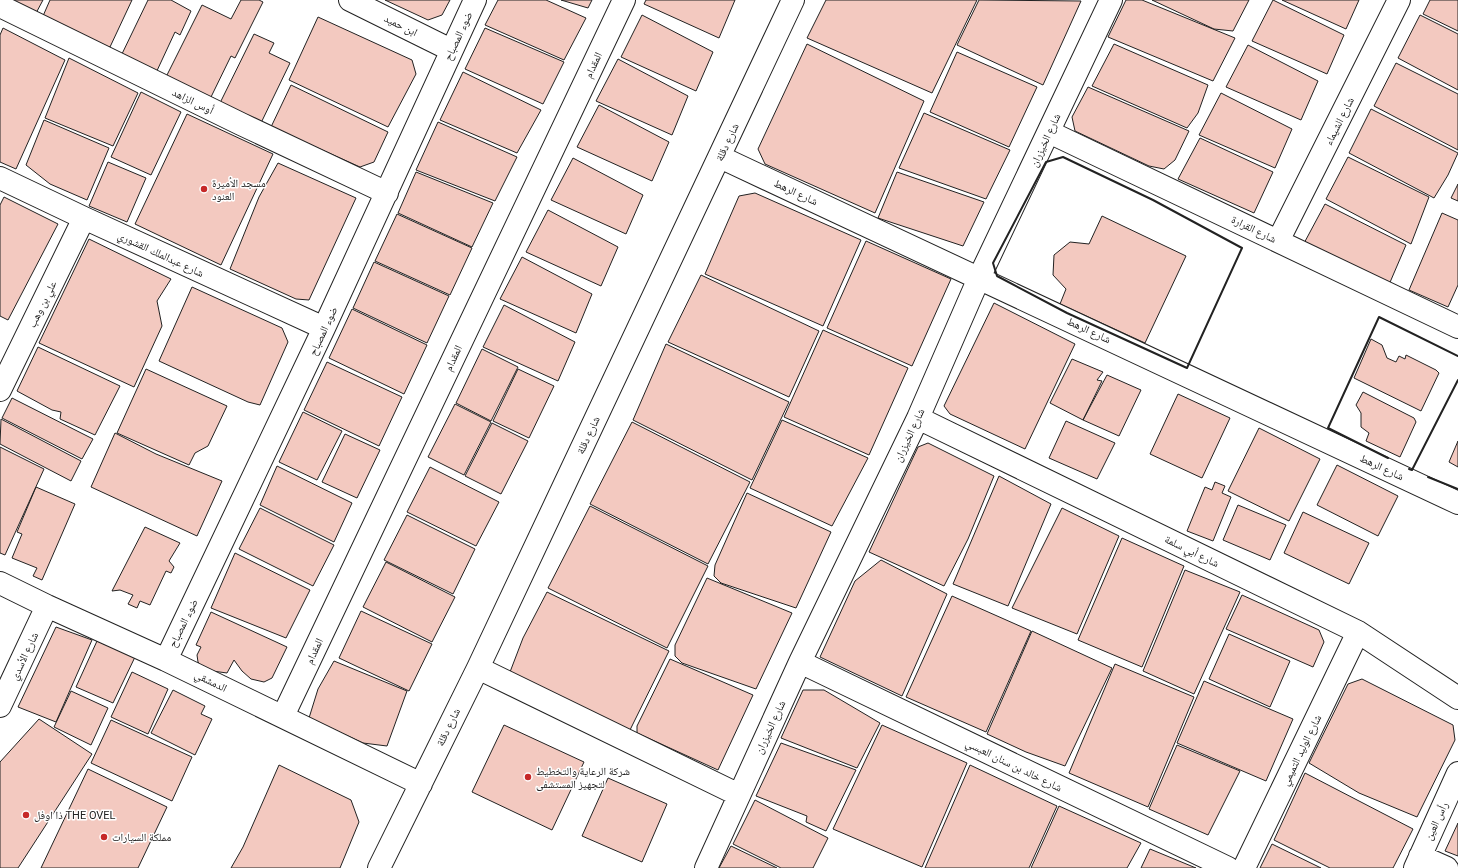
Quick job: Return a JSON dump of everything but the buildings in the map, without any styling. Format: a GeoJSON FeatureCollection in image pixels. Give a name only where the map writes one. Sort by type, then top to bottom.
{"type":"FeatureCollection","features":[{"type":"Feature","properties":{"kind":"street","name":"ابن حميد"},"geometry":{"type":"LineString","coordinates":[[350,0],[451,50]]}},
{"type":"Feature","properties":{"kind":"street","name":"ضوء المصباح"},"geometry":{"type":"LineString","coordinates":[[166,660],[324,328],[475,0]]}},
{"type":"Feature","properties":{"kind":"street","name":"المقدام"},"geometry":{"type":"LineString","coordinates":[[283,716],[624,0]]}},
{"type":"Feature","properties":{"kind":"street","name":"شارع دقلة"},"geometry":{"type":"LineString","coordinates":[[379,868],[478,668],[793,0]]}},
{"type":"Feature","properties":{"kind":"street","name":"شارع الخيزران"},"geometry":{"type":"LineString","coordinates":[[706,868],[800,662],[918,418],[979,278],[1110,0]]}},
{"type":"Feature","properties":{"kind":"street","name":"شارع الشيماء"},"geometry":{"type":"LineString","coordinates":[[1278,241],[1399,0]]}},
{"type":"Feature","properties":{"kind":"street","name":"أوس الزاهد"},"geometry":{"type":"LineString","coordinates":[[0,6],[241,124],[387,193]]}},
{"type":"Feature","properties":{"kind":"street","name":"شارع القرارة"},"geometry":{"type":"LineString","coordinates":[[1049,132],[1458,327]]}},
{"type":"Feature","properties":{"kind":"street","name":"شارع الرهط"},"geometry":{"type":"LineString","coordinates":[[720,157],[1458,503]]}},
{"type":"Feature","properties":{"kind":"street","name":"شارع عبدالملك القشوري"},"geometry":{"type":"LineString","coordinates":[[0,178],[324,328]]}},
{"type":"Feature","properties":{"kind":"street","name":"علي بن وهب"},"geometry":{"type":"LineString","coordinates":[[0,390],[84,218]]}},
{"type":"Feature","properties":{"kind":"street","name":"شارع أبي سلمة"},"geometry":{"type":"LineString","coordinates":[[918,418],[1358,632],[1458,698]]}},
{"type":"Feature","properties":{"kind":"street","name":"الدمشقي"},"geometry":{"type":"LineString","coordinates":[[0,583],[166,660],[421,784]]}},
{"type":"Feature","properties":{"kind":"street","name":"شارع الأسدي"},"geometry":{"type":"LineString","coordinates":[[0,706],[47,606]]}},
{"type":"Feature","properties":{"kind":"street","name":"شارع الوليد التميمي"},"geometry":{"type":"LineString","coordinates":[[1244,868],[1358,632]]}},
{"type":"Feature","properties":{"kind":"street","name":"شارع خالد بن سنان العبسي"},"geometry":{"type":"LineString","coordinates":[[800,662],[1228,868]]}},
{"type":"Feature","properties":{"kind":"street"},"geometry":{"type":"LineString","coordinates":[[478,668],[739,795]]}},
{"type":"Feature","properties":{"kind":"street","name":"رأس العين"},"geometry":{"type":"LineString","coordinates":[[1418,862],[1458,774]]}},
{"type":"Feature","properties":{"kind":"street"},"geometry":{"type":"LineString","coordinates":[[1418,862],[1447,868]]}},
{"type":"Feature","properties":{"kind":"wall"},"geometry":{"type":"LineString","coordinates":[[1063,157],[1153,200],[1242,248],[1187,368],[1067,313],[997,276],[993,263],[1046,162],[1063,157]]}},
{"type":"Feature","properties":{"kind":"wall"},"geometry":{"type":"LineString","coordinates":[[1388,458],[1328,428],[1379,317],[1458,356]]}},
{"type":"Feature","properties":{"kind":"wall"},"geometry":{"type":"LineString","coordinates":[[1409,469],[1412,470],[1458,380]]}},
{"type":"Feature","properties":{"kind":"wall"},"geometry":{"type":"LineString","coordinates":[[1428,477],[1458,489]]}},
{"type":"Feature","properties":{"kind":"place","name":"مسجد الأميرة العنود"},"geometry":{"type":"Point","coordinates":[204,189]}},
{"type":"Feature","properties":{"kind":"place","name":"شركة الرعاية والتخطيط لتجهيز المستشفى"},"geometry":{"type":"Point","coordinates":[528,777]}},
{"type":"Feature","properties":{"kind":"place","name":"ذا اوفل THE OVEL"},"geometry":{"type":"Point","coordinates":[26,815]}},
{"type":"Feature","properties":{"kind":"place","name":"مملكة السيارات"},"geometry":{"type":"Point","coordinates":[104,837]}}]}
